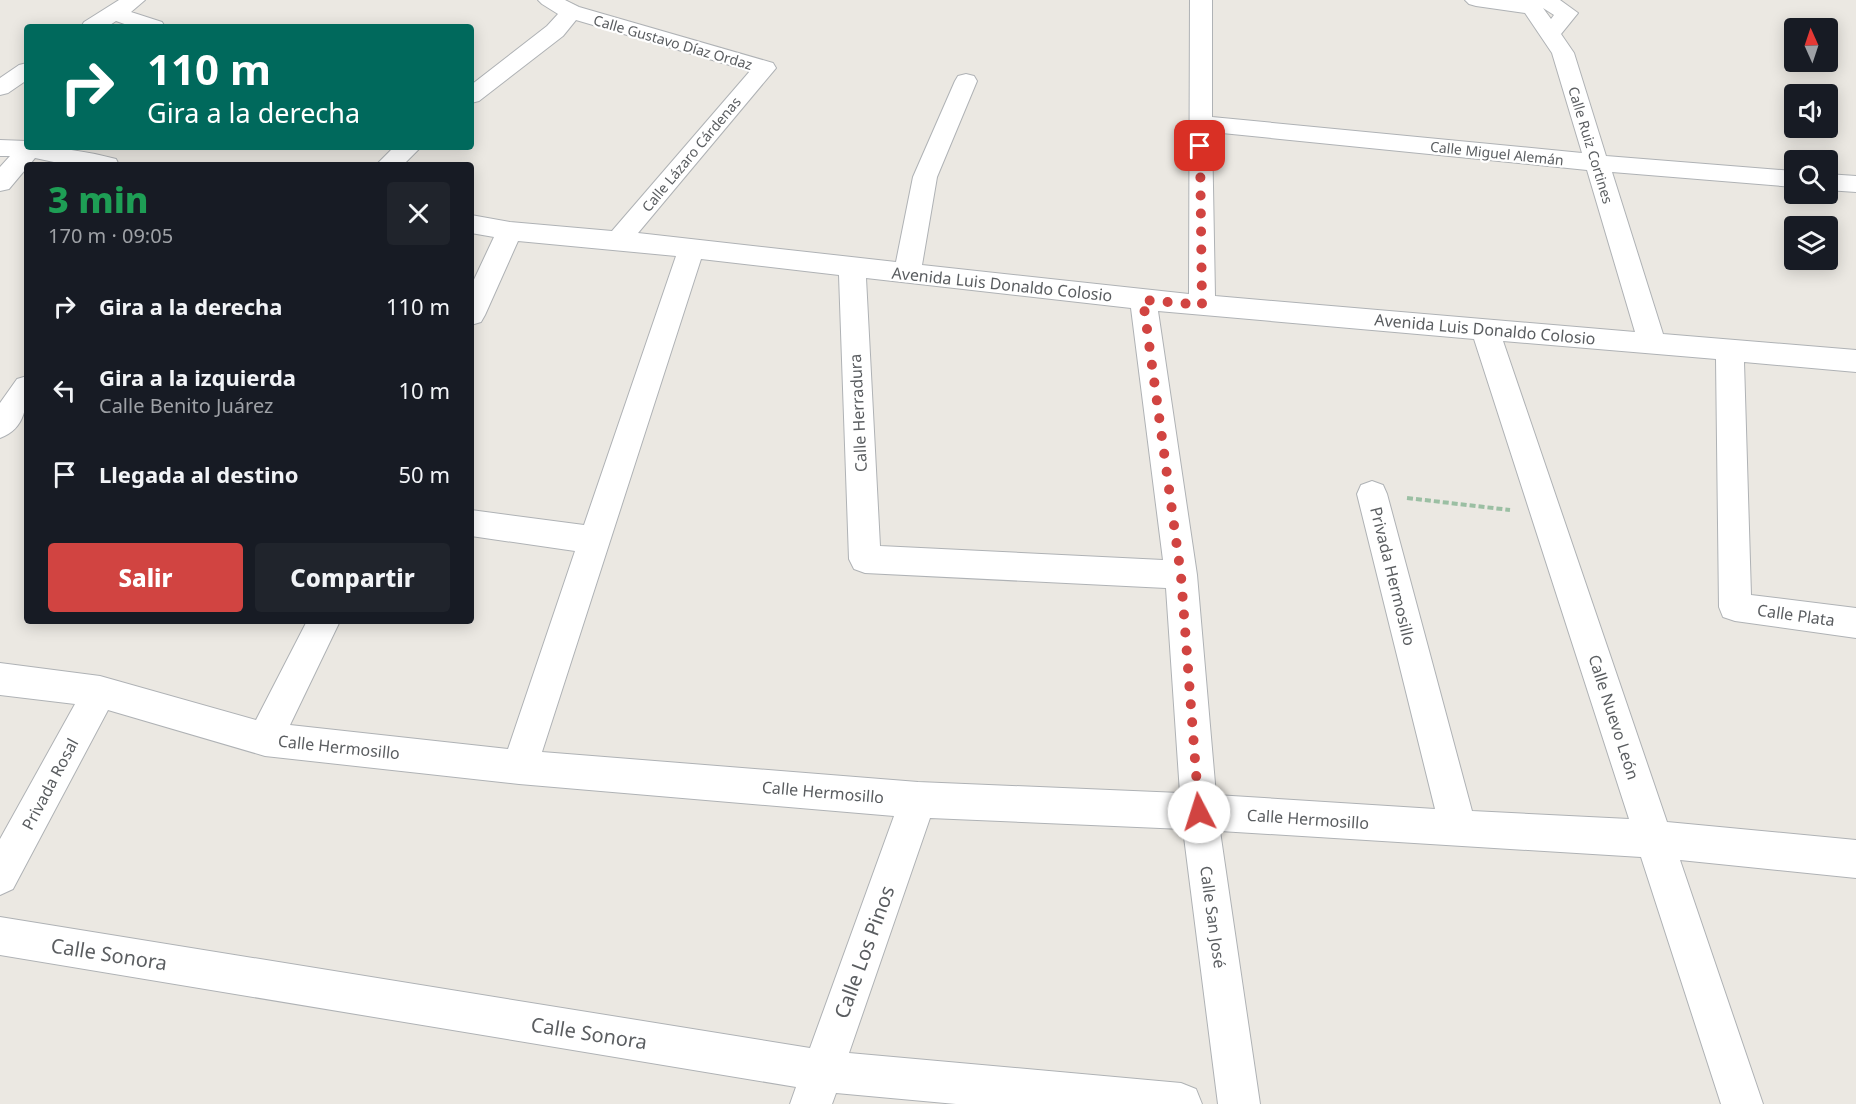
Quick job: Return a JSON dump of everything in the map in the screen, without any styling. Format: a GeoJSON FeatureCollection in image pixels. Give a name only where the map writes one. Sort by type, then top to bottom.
{"type":"FeatureCollection","features":[{"type":"Feature","properties":{"kind":"street"},"geometry":{"type":"LineString","coordinates":[[97,24],[134,0]]}},
{"type":"Feature","properties":{"kind":"street","name":"Calle Gustavo Díaz Ordaz"},"geometry":{"type":"LineString","coordinates":[[549,0],[571,12],[765,68]]}},
{"type":"Feature","properties":{"kind":"street"},"geometry":{"type":"LineString","coordinates":[[1202,0],[1200,123],[1202,305]]}},
{"type":"Feature","properties":{"kind":"street","name":"Calle Ruiz Cortines"},"geometry":{"type":"LineString","coordinates":[[1476,0],[1532,7],[1563,53],[1652,344]]}},
{"type":"Feature","properties":{"kind":"street"},"geometry":{"type":"LineString","coordinates":[[1545,0],[1568,13],[1551,33]]}},
{"type":"Feature","properties":{"kind":"street"},"geometry":{"type":"LineString","coordinates":[[474,94],[555,31],[571,12]]}},
{"type":"Feature","properties":{"kind":"street"},"geometry":{"type":"LineString","coordinates":[[114,13],[145,24]]}},
{"type":"Feature","properties":{"kind":"street","name":"Calle Lázaro Cárdenas"},"geometry":{"type":"LineString","coordinates":[[618,240],[765,68]]}},
{"type":"Feature","properties":{"kind":"street"},"geometry":{"type":"LineString","coordinates":[[0,88],[24,72]]}},
{"type":"Feature","properties":{"kind":"street"},"geometry":{"type":"LineString","coordinates":[[907,274],[925,177],[966,81]]}},
{"type":"Feature","properties":{"kind":"street","name":"Calle Miguel Alemán"},"geometry":{"type":"LineString","coordinates":[[1200,123],[1597,163],[1784,178]]}},
{"type":"Feature","properties":{"kind":"street"},"geometry":{"type":"LineString","coordinates":[[0,148],[24,149]]}},
{"type":"Feature","properties":{"kind":"street"},"geometry":{"type":"LineString","coordinates":[[0,183],[28,150]]}},
{"type":"Feature","properties":{"kind":"street"},"geometry":{"type":"LineString","coordinates":[[34,150],[92,162]]}},
{"type":"Feature","properties":{"kind":"street"},"geometry":{"type":"LineString","coordinates":[[392,162],[406,150]]}},
{"type":"Feature","properties":{"kind":"street"},"geometry":{"type":"LineString","coordinates":[[1838,183],[1856,184]]}},
{"type":"Feature","properties":{"kind":"street","name":"Avenida Luis Donaldo Colosio"},"geometry":{"type":"LineString","coordinates":[[474,225],[510,231],[618,240],[1143,300],[1856,361]]}},
{"type":"Feature","properties":{"kind":"street"},"geometry":{"type":"LineString","coordinates":[[474,309],[510,231]]}},
{"type":"Feature","properties":{"kind":"street"},"geometry":{"type":"LineString","coordinates":[[519,767],[691,249]]}},
{"type":"Feature","properties":{"kind":"street","name":"Calle Herradura"},"geometry":{"type":"LineString","coordinates":[[852,268],[865,559],[1181,576]]}},
{"type":"Feature","properties":{"kind":"street","name":"Calle San José"},"geometry":{"type":"LineString","coordinates":[[1143,300],[1181,576],[1199,812],[1239,1104]]}},
{"type":"Feature","properties":{"kind":"street","name":"Calle Nuevo León"},"geometry":{"type":"LineString","coordinates":[[1485,329],[1742,1104]]}},
{"type":"Feature","properties":{"kind":"street","name":"Calle Plata"},"geometry":{"type":"LineString","coordinates":[[1730,350],[1736,607],[1856,623]]}},
{"type":"Feature","properties":{"kind":"street"},"geometry":{"type":"LineString","coordinates":[[0,426],[24,391]]}},
{"type":"Feature","properties":{"kind":"street","name":"Privada Hermosillo"},"geometry":{"type":"LineString","coordinates":[[1372,494],[1458,829]]}},
{"type":"Feature","properties":{"kind":"street"},"geometry":{"type":"LineString","coordinates":[[474,523],[593,540]]}},
{"type":"Feature","properties":{"kind":"street"},"geometry":{"type":"LineString","coordinates":[[265,739],[322,624]]}},
{"type":"Feature","properties":{"kind":"street","name":"Calle Hermosillo"},"geometry":{"type":"LineString","coordinates":[[0,680],[100,692],[265,739],[519,767],[918,800],[1199,812],[1654,839]]}},
{"type":"Feature","properties":{"kind":"street","name":"Privada Rosal"},"geometry":{"type":"LineString","coordinates":[[0,876],[100,692]]}},
{"type":"Feature","properties":{"kind":"street","name":"Calle Los Pinos"},"geometry":{"type":"LineString","coordinates":[[816,1087],[918,800]]}},
{"type":"Feature","properties":{"kind":"street"},"geometry":{"type":"LineString","coordinates":[[1654,839],[1856,859]]}},
{"type":"Feature","properties":{"kind":"street","name":"Calle Sonora"},"geometry":{"type":"LineString","coordinates":[[0,936],[816,1087],[1181,1104]]}},
{"type":"Feature","properties":{"kind":"path","name":"Privada Hermosillo"},"geometry":{"type":"LineString","coordinates":[[1372,494],[1547,515]]}},
{"type":"Feature","properties":{"kind":"route"},"geometry":{"type":"LineString","coordinates":[[1199,812],[1181,576],[1143,300],[1202,305],[1200,146]]}}]}
